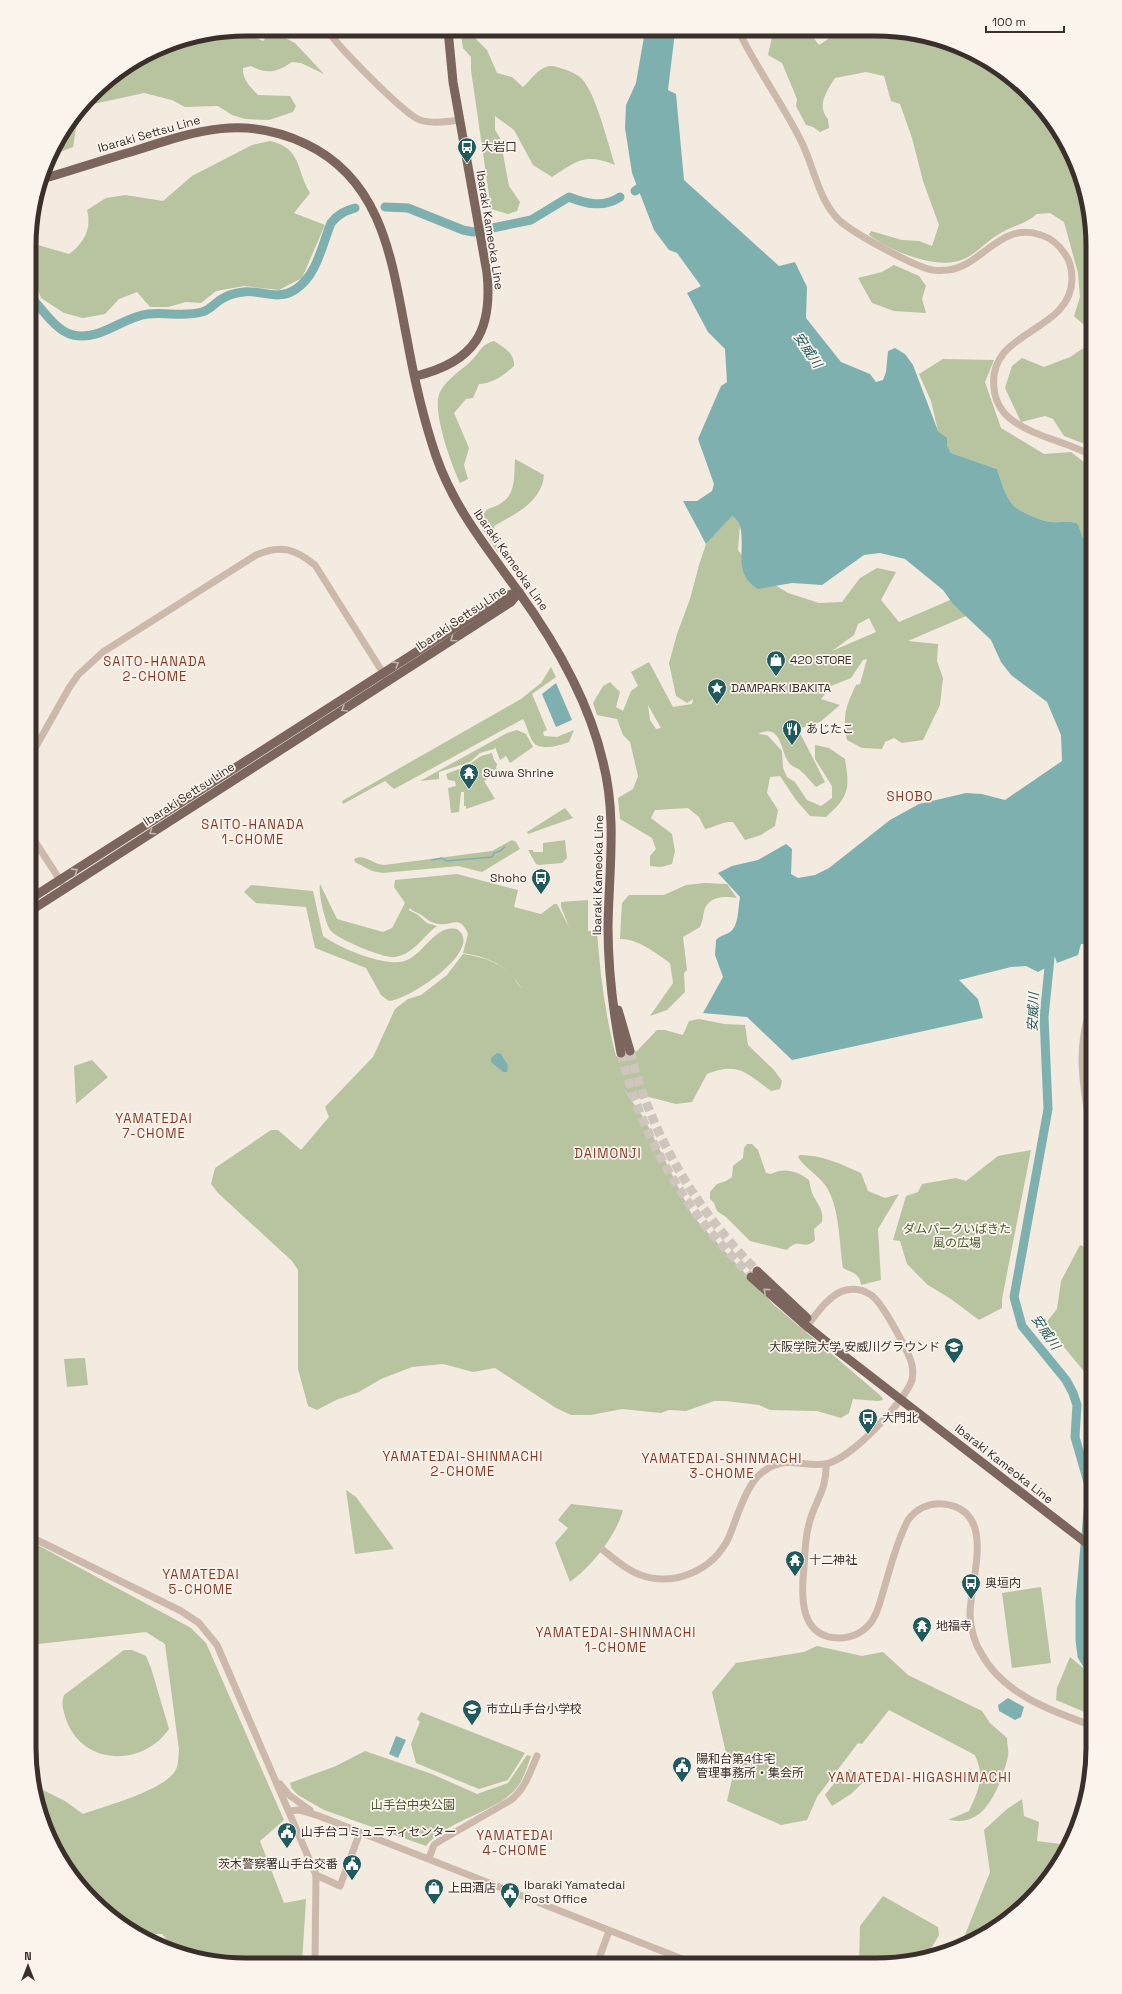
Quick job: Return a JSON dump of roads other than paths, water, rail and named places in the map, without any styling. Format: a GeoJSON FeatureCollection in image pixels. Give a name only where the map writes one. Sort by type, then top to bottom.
{"type":"FeatureCollection","features":[{"type":"Feature","properties":{"kind":"main road","name":"Ibaraki Kameoka Line"},"geometry":{"type":"LineString","coordinates":[[449,36],[459,120],[487,273],[488,298],[485,319],[475,342],[468,352],[456,361],[436,370],[416,376],[428,429],[446,483],[475,534],[519,592],[542,626],[571,678],[592,724],[603,760],[609,792],[612,823],[608,931],[609,972],[618,1021],[626,1052]]}},
{"type":"Feature","properties":{"kind":"main road","name":"Ibaraki Settsu Line"},"geometry":{"type":"LineString","coordinates":[[47,178],[188,133],[205,130],[233,127],[270,130],[294,138],[316,149],[357,183],[376,212],[388,248],[412,364],[416,376]]}},
{"type":"Feature","properties":{"kind":"main road","name":"Ibaraki Settsu Line"},"geometry":{"type":"LineString","coordinates":[[36,895],[317,717],[383,672],[505,596],[519,592]]}},
{"type":"Feature","properties":{"kind":"main road","name":"Ibaraki Settsu Line"},"geometry":{"type":"LineString","coordinates":[[36,907],[511,602],[519,592]]}},
{"type":"Feature","properties":{"kind":"main road","name":"Ibaraki Kameoka Line"},"geometry":{"type":"LineString","coordinates":[[754,1274],[804,1324],[836,1346],[904,1402],[1086,1543]]}},
{"type":"Feature","properties":{"kind":"street"},"geometry":{"type":"LineString","coordinates":[[332,36],[357,63],[405,110],[419,120],[431,122],[459,120]]}},
{"type":"Feature","properties":{"kind":"street"},"geometry":{"type":"LineString","coordinates":[[742,36],[801,140],[828,209],[848,228],[895,253],[935,270],[950,270],[963,265],[998,240],[1020,232],[1029,232],[1048,238],[1057,244],[1070,264],[1072,286],[1064,306],[1056,314],[1020,338],[1004,352],[995,370],[993,380],[997,403],[1011,420],[1021,427],[1062,442],[1086,453]]}},
{"type":"Feature","properties":{"kind":"street"},"geometry":{"type":"LineString","coordinates":[[36,746],[69,688],[89,664],[103,652],[256,555],[265,551],[277,549],[288,550],[302,554],[315,565],[388,681]]}},
{"type":"Feature","properties":{"kind":"street"},"geometry":{"type":"LineString","coordinates":[[36,843],[65,888]]}},
{"type":"Feature","properties":{"kind":"street"},"geometry":{"type":"LineString","coordinates":[[1086,1021],[1081,1051],[1086,1096]]}},
{"type":"Feature","properties":{"kind":"street"},"geometry":{"type":"LineString","coordinates":[[603,1550],[627,1569],[648,1577],[668,1579],[688,1575],[709,1564],[722,1548],[749,1488],[762,1472],[782,1462],[826,1464],[850,1451],[904,1402],[913,1373],[910,1359],[882,1308],[872,1296],[855,1289],[840,1292],[831,1298],[804,1324]]}},
{"type":"Feature","properties":{"kind":"street"},"geometry":{"type":"LineString","coordinates":[[826,1464],[826,1480],[809,1522],[804,1555],[802,1606],[808,1621],[814,1627],[829,1637],[837,1638],[854,1636],[866,1628],[876,1614],[908,1520],[918,1509],[934,1504],[949,1504],[957,1507],[969,1516],[976,1529],[978,1537],[970,1606],[971,1624],[976,1643],[986,1662],[1004,1682],[1038,1704],[1086,1724]]}},
{"type":"Feature","properties":{"kind":"street"},"geometry":{"type":"LineString","coordinates":[[36,1539],[181,1611],[199,1623],[217,1645],[276,1779],[316,1875],[315,1958]]}},
{"type":"Feature","properties":{"kind":"street"},"geometry":{"type":"LineString","coordinates":[[429,1858],[434,1845],[438,1842],[519,1794],[525,1785],[537,1756]]}},
{"type":"Feature","properties":{"kind":"street"},"geometry":{"type":"LineString","coordinates":[[276,1779],[289,1795],[318,1816]]}},
{"type":"Feature","properties":{"kind":"street"},"geometry":{"type":"LineString","coordinates":[[289,1811],[299,1810],[318,1816],[429,1858],[679,1958]]}},
{"type":"Feature","properties":{"kind":"street"},"geometry":{"type":"LineString","coordinates":[[316,1875],[340,1886],[360,1832]]}},
{"type":"Feature","properties":{"kind":"street"},"geometry":{"type":"LineString","coordinates":[[599,1958],[609,1931]]}},
{"type":"Feature","properties":{"kind":"water"},"geometry":{"type":"Polygon","coordinates":[[[644,36],[675,36],[668,90],[676,94],[684,180],[779,266],[795,262],[807,287],[806,318],[841,362],[870,374],[876,382],[883,380],[886,372],[888,351],[895,348],[905,354],[913,365],[938,431],[947,438],[947,445],[951,453],[997,469],[1006,493],[1014,506],[1042,520],[1051,522],[1072,522],[1078,524],[1083,538],[1086,540],[1086,944],[1081,944],[1078,955],[1057,963],[1055,957],[1045,961],[1047,967],[1038,972],[1026,966],[1011,967],[959,980],[978,999],[983,1018],[792,1060],[747,1017],[703,1013],[723,977],[715,955],[716,940],[733,929],[738,916],[740,897],[718,873],[732,866],[758,860],[786,844],[792,849],[791,874],[798,878],[815,875],[829,868],[890,820],[919,804],[966,793],[982,794],[1005,800],[1062,761],[1061,735],[1047,702],[1011,675],[1001,662],[991,640],[953,604],[943,590],[905,559],[880,553],[864,555],[822,585],[792,583],[758,589],[750,583],[742,568],[740,526],[732,516],[706,544],[683,501],[697,501],[712,491],[714,484],[698,439],[721,386],[727,382],[725,349],[708,332],[687,293],[701,286],[677,253],[669,250],[654,230],[632,173],[625,128],[626,105],[636,83],[644,36]]]}},
{"type":"Feature","properties":{"kind":"water"},"geometry":{"type":"Polygon","coordinates":[[[556,683],[572,720],[556,727],[542,694],[556,683]]]}},
{"type":"Feature","properties":{"kind":"water"},"geometry":{"type":"Polygon","coordinates":[[[497,1053],[501,1054],[508,1066],[507,1072],[503,1072],[491,1062],[491,1058],[497,1053]]]}},
{"type":"Feature","properties":{"kind":"water"},"geometry":{"type":"Polygon","coordinates":[[[1008,1698],[1024,1707],[1021,1717],[1015,1720],[999,1711],[998,1705],[1008,1698]]]}},
{"type":"Feature","properties":{"kind":"water"},"geometry":{"type":"Polygon","coordinates":[[[396,1736],[406,1740],[398,1758],[389,1754],[396,1736]]]}},
{"type":"Feature","properties":{"kind":"water"},"geometry":{"type":"Polygon","coordinates":[[[155,1937],[161,1937],[164,1941],[155,1937]]]}},
{"type":"Feature","properties":{"kind":"waterway"},"geometry":{"type":"LineString","coordinates":[[635,191],[648,182]]}},
{"type":"Feature","properties":{"kind":"waterway"},"geometry":{"type":"LineString","coordinates":[[385,207],[408,208],[463,230],[473,232],[531,220],[569,197],[582,202],[595,204],[608,203],[620,197]]}},
{"type":"Feature","properties":{"kind":"waterway"},"geometry":{"type":"LineString","coordinates":[[36,303],[55,325],[67,333],[83,336],[102,332],[138,316],[148,314],[189,314],[202,312],[222,299],[237,293],[249,292],[276,295],[289,293],[303,283],[314,268],[331,223],[342,213],[355,208]]}},
{"type":"Feature","properties":{"kind":"waterway"},"geometry":{"type":"LineString","coordinates":[[432,860],[442,858],[446,861],[492,857],[494,853],[505,847]]}},
{"type":"Feature","properties":{"kind":"waterway","name":"安威川"},"geometry":{"type":"LineString","coordinates":[[1051,948],[1044,1017],[1048,1109],[1014,1297],[1022,1326],[1066,1380],[1073,1393],[1077,1405],[1075,1437],[1086,1475]]}},
{"type":"Feature","properties":{"kind":"waterway","name":"安威川"},"geometry":{"type":"LineString","coordinates":[[1086,1534],[1080,1602],[1080,1640],[1082,1656],[1086,1662]]}},
{"type":"Feature","properties":{"kind":"tunnel"},"geometry":{"type":"LineString","coordinates":[[630,1051],[650,1112],[678,1170],[714,1223],[757,1271]]}},
{"type":"Feature","properties":{"kind":"tunnel"},"geometry":{"type":"LineString","coordinates":[[621,1053],[635,1100],[644,1123],[666,1168],[679,1189],[708,1229],[751,1277]]}},
{"type":"Feature","properties":{"kind":"place","name":"大岩口"},"geometry":{"type":"Point","coordinates":[467,164]}},
{"type":"Feature","properties":{"kind":"place","name":"420 STORE"},"geometry":{"type":"Point","coordinates":[776,677]}},
{"type":"Feature","properties":{"kind":"place","name":"DAMPARK IBAKITA"},"geometry":{"type":"Point","coordinates":[717,705]}},
{"type":"Feature","properties":{"kind":"place","name":"あじたこ"},"geometry":{"type":"Point","coordinates":[792,746]}},
{"type":"Feature","properties":{"kind":"place","name":"Suwa Shrine"},"geometry":{"type":"Point","coordinates":[469,790]}},
{"type":"Feature","properties":{"kind":"place","name":"Shoho"},"geometry":{"type":"Point","coordinates":[541,895]}},
{"type":"Feature","properties":{"kind":"place","name":"大阪学院大学 安威川グラウンド"},"geometry":{"type":"Point","coordinates":[954,1364]}},
{"type":"Feature","properties":{"kind":"place","name":"大門北"},"geometry":{"type":"Point","coordinates":[868,1435]}},
{"type":"Feature","properties":{"kind":"place","name":"十二神社"},"geometry":{"type":"Point","coordinates":[795,1577]}},
{"type":"Feature","properties":{"kind":"place","name":"奥垣内"},"geometry":{"type":"Point","coordinates":[971,1600]}},
{"type":"Feature","properties":{"kind":"place","name":"地福寺"},"geometry":{"type":"Point","coordinates":[922,1643]}},
{"type":"Feature","properties":{"kind":"place","name":"市立山手台小学校"},"geometry":{"type":"Point","coordinates":[472,1726]}},
{"type":"Feature","properties":{"kind":"place","name":"陽和台第4住宅 管理事務所・集会所"},"geometry":{"type":"Point","coordinates":[682,1783]}},
{"type":"Feature","properties":{"kind":"place","name":"山手台コミュニティセンター"},"geometry":{"type":"Point","coordinates":[287,1849]}},
{"type":"Feature","properties":{"kind":"place","name":"茨木警察署山手台交番"},"geometry":{"type":"Point","coordinates":[352,1881]}},
{"type":"Feature","properties":{"kind":"place","name":"上田酒店"},"geometry":{"type":"Point","coordinates":[434,1905]}},
{"type":"Feature","properties":{"kind":"place","name":"Ibaraki Yamatedai Post Office"},"geometry":{"type":"Point","coordinates":[510,1909]}},
{"type":"Feature","properties":{"kind":"district","name":"SAITO-HANADA 2-CHOME"},"geometry":{"type":"Point","coordinates":[155,668]}},
{"type":"Feature","properties":{"kind":"district","name":"SHOBO"},"geometry":{"type":"Point","coordinates":[910,796]}},
{"type":"Feature","properties":{"kind":"district","name":"SAITO-HANADA 1-CHOME"},"geometry":{"type":"Point","coordinates":[253,832]}},
{"type":"Feature","properties":{"kind":"district","name":"YAMATEDAI 7-CHOME"},"geometry":{"type":"Point","coordinates":[154,1126]}},
{"type":"Feature","properties":{"kind":"district","name":"DAIMONJI"},"geometry":{"type":"Point","coordinates":[608,1153]}},
{"type":"Feature","properties":{"kind":"district","name":"YAMATEDAI-SHINMACHI 2-CHOME"},"geometry":{"type":"Point","coordinates":[463,1464]}},
{"type":"Feature","properties":{"kind":"district","name":"YAMATEDAI-SHINMACHI 3-CHOME"},"geometry":{"type":"Point","coordinates":[722,1466]}},
{"type":"Feature","properties":{"kind":"district","name":"YAMATEDAI 5-CHOME"},"geometry":{"type":"Point","coordinates":[201,1582]}},
{"type":"Feature","properties":{"kind":"district","name":"YAMATEDAI-SHINMACHI 1-CHOME"},"geometry":{"type":"Point","coordinates":[616,1640]}},
{"type":"Feature","properties":{"kind":"district","name":"YAMATEDAI-HIGASHIMACHI"},"geometry":{"type":"Point","coordinates":[920,1777]}},
{"type":"Feature","properties":{"kind":"district","name":"YAMATEDAI 4-CHOME"},"geometry":{"type":"Point","coordinates":[515,1842]}},
{"type":"Feature","properties":{"kind":"park label","name":"ダムパークいばきた 風の広場"},"geometry":{"type":"Point","coordinates":[957,1236]}},
{"type":"Feature","properties":{"kind":"park label","name":"山手台中央公園"},"geometry":{"type":"Point","coordinates":[413,1805]}}]}
